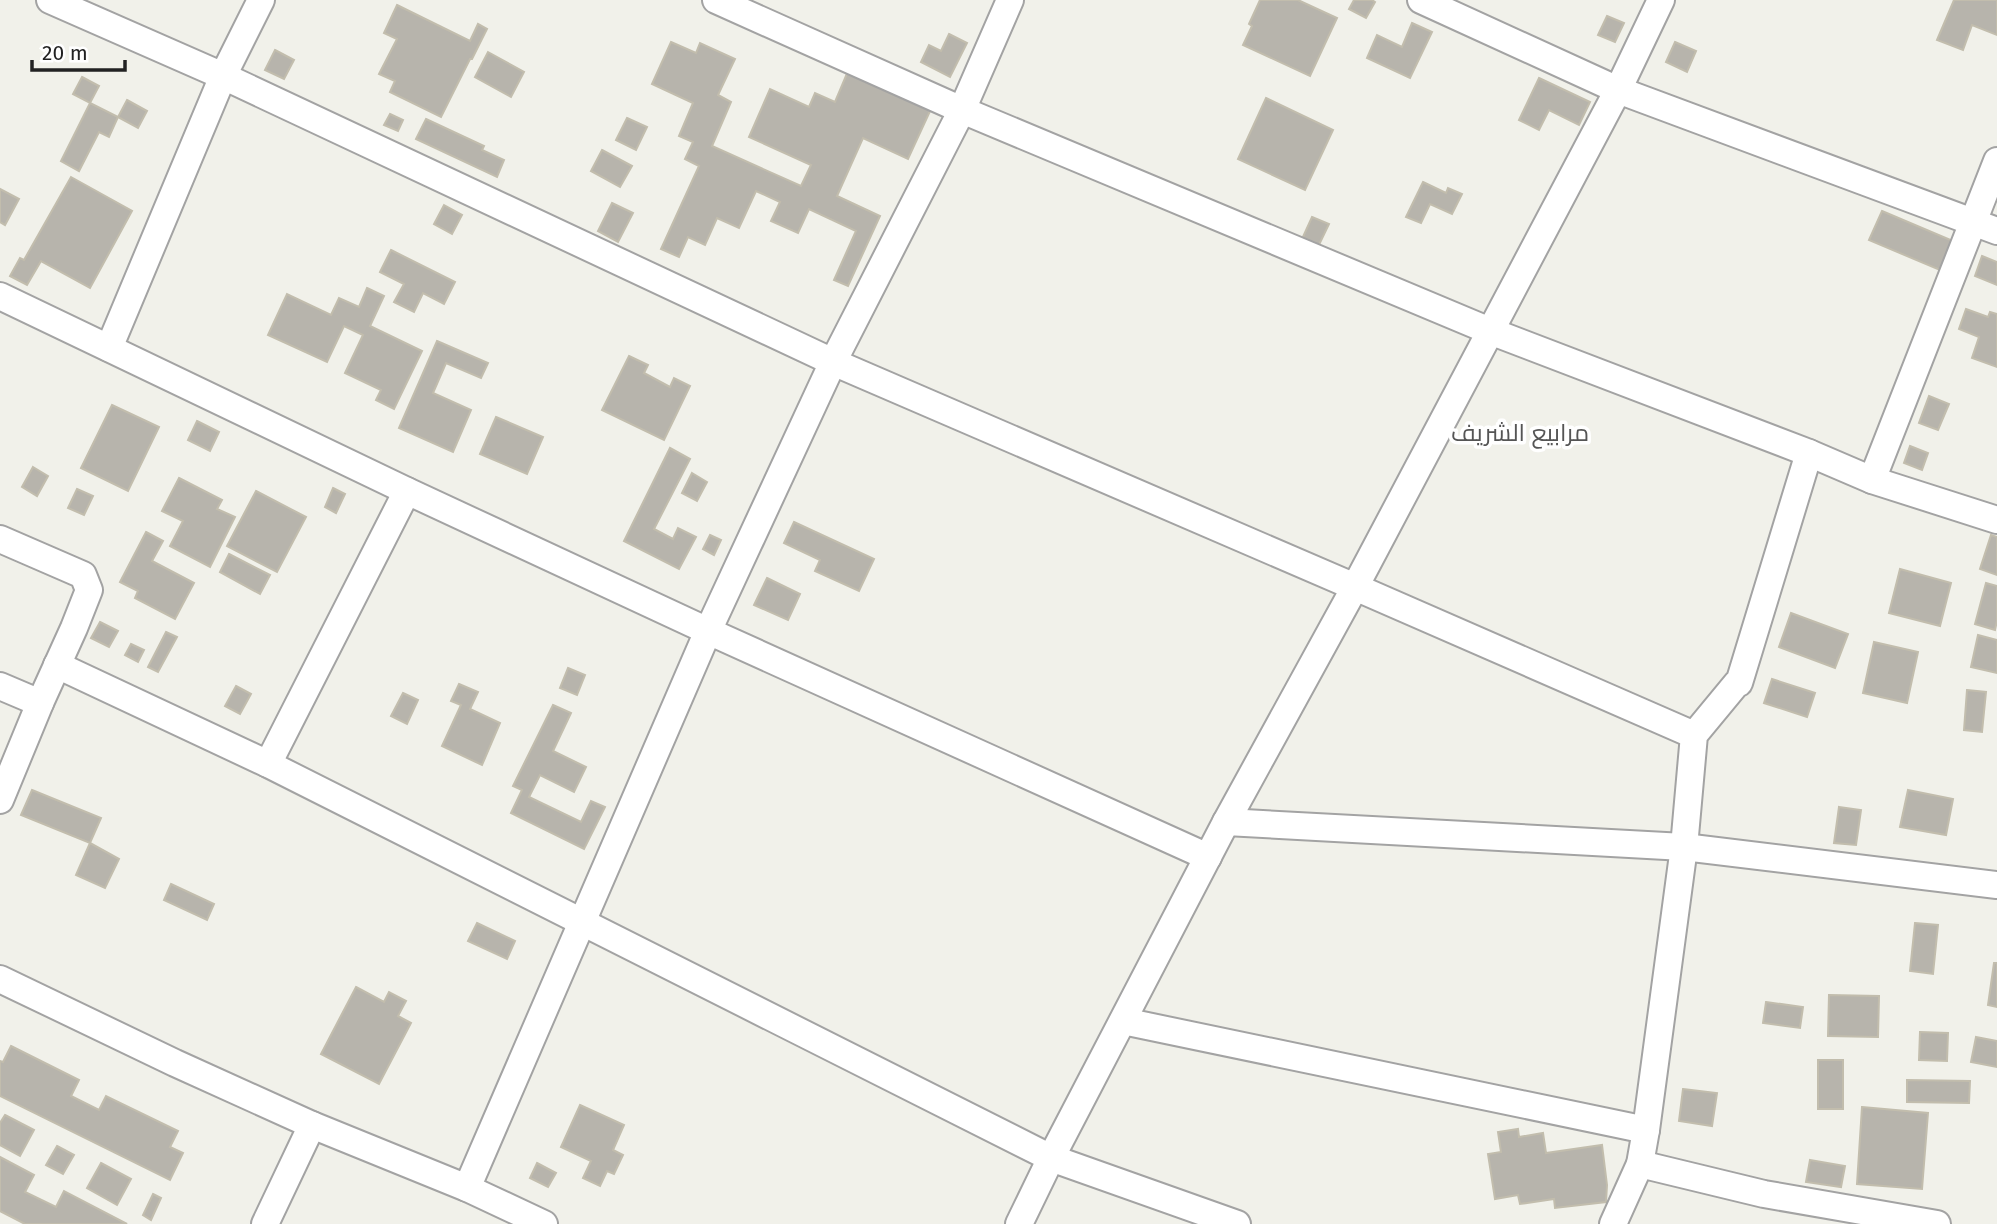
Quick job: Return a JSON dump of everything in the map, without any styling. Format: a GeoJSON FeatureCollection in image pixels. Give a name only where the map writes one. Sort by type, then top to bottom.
{"type":"FeatureCollection","features":[{"type":"Feature","properties":{"kind":"street"},"geometry":{"type":"LineString","coordinates":[[50,0],[223,76],[833,362],[1694,735]]}},
{"type":"Feature","properties":{"kind":"street"},"geometry":{"type":"LineString","coordinates":[[109,348],[223,76],[261,0]]}},
{"type":"Feature","properties":{"kind":"street"},"geometry":{"type":"LineString","coordinates":[[716,0],[962,110],[1490,331],[1809,453],[1872,480],[1997,520]]}},
{"type":"Feature","properties":{"kind":"street"},"geometry":{"type":"LineString","coordinates":[[467,1188],[708,631],[833,362],[962,110],[1010,0]]}},
{"type":"Feature","properties":{"kind":"street"},"geometry":{"type":"LineString","coordinates":[[1421,0],[1618,90],[1985,226]]}},
{"type":"Feature","properties":{"kind":"street"},"geometry":{"type":"LineString","coordinates":[[1019,1224],[1226,822],[1355,587],[1618,90],[1661,0]]}},
{"type":"Feature","properties":{"kind":"street"},"geometry":{"type":"LineString","coordinates":[[1872,480],[1985,226],[1997,162]]}},
{"type":"Feature","properties":{"kind":"street"},"geometry":{"type":"LineString","coordinates":[[0,296],[407,491],[708,631],[1208,857]]}},
{"type":"Feature","properties":{"kind":"street"},"geometry":{"type":"LineString","coordinates":[[1613,1224],[1640,1164],[1646,1130],[1684,847],[1694,735],[1739,683],[1809,453]]}},
{"type":"Feature","properties":{"kind":"street"},"geometry":{"type":"LineString","coordinates":[[268,764],[407,491]]}},
{"type":"Feature","properties":{"kind":"street"},"geometry":{"type":"LineString","coordinates":[[0,540],[83,575],[89,590],[0,800]]}},
{"type":"Feature","properties":{"kind":"street"},"geometry":{"type":"LineString","coordinates":[[57,665],[268,764],[1051,1158],[1237,1224]]}},
{"type":"Feature","properties":{"kind":"street"},"geometry":{"type":"LineString","coordinates":[[0,686],[40,703]]}},
{"type":"Feature","properties":{"kind":"street"},"geometry":{"type":"LineString","coordinates":[[1226,822],[1684,847],[1997,885]]}},
{"type":"Feature","properties":{"kind":"street"},"geometry":{"type":"LineString","coordinates":[[0,979],[312,1125],[467,1188],[544,1224]]}},
{"type":"Feature","properties":{"kind":"street"},"geometry":{"type":"LineString","coordinates":[[1123,1021],[1646,1130]]}},
{"type":"Feature","properties":{"kind":"street"},"geometry":{"type":"LineString","coordinates":[[265,1224],[312,1125]]}},
{"type":"Feature","properties":{"kind":"street"},"geometry":{"type":"LineString","coordinates":[[1640,1164],[1764,1194],[1937,1224]]}},
{"type":"Feature","properties":{"kind":"building"},"geometry":{"type":"Polygon","coordinates":[[[1260,0],[1298,0],[1337,18],[1310,76],[1243,45],[1260,0]]]}},
{"type":"Feature","properties":{"kind":"building"},"geometry":{"type":"Polygon","coordinates":[[[1354,0],[1375,2],[1366,18],[1349,9],[1354,0]]]}},
{"type":"Feature","properties":{"kind":"building"},"geometry":{"type":"Polygon","coordinates":[[[1954,0],[1997,0],[1997,35],[1972,25],[1963,50],[1937,40],[1954,0]]]}},
{"type":"Feature","properties":{"kind":"building"},"geometry":{"type":"Polygon","coordinates":[[[397,5],[470,41],[478,24],[487,29],[441,117],[390,92],[395,81],[379,74],[397,39],[384,33],[397,5]]]}},
{"type":"Feature","properties":{"kind":"building"},"geometry":{"type":"Polygon","coordinates":[[[1607,16],[1624,23],[1615,42],[1598,35],[1607,16]]]}},
{"type":"Feature","properties":{"kind":"building"},"geometry":{"type":"Polygon","coordinates":[[[1412,23],[1432,32],[1410,78],[1367,58],[1377,35],[1402,47],[1412,23]]]}},
{"type":"Feature","properties":{"kind":"building"},"geometry":{"type":"Polygon","coordinates":[[[949,34],[967,43],[950,77],[921,62],[929,45],[941,51],[949,34]]]}},
{"type":"Feature","properties":{"kind":"building"},"geometry":{"type":"Polygon","coordinates":[[[671,42],[696,53],[700,43],[735,59],[718,95],[731,102],[712,146],[801,186],[811,165],[749,137],[770,89],[809,107],[815,93],[835,102],[848,71],[931,109],[908,159],[863,138],[837,196],[880,216],[848,286],[834,280],[856,231],[809,209],[798,233],[771,221],[780,202],[756,191],[739,228],[717,218],[705,245],[688,237],[679,257],[661,249],[699,166],[685,159],[693,142],[679,136],[693,103],[652,84],[671,42]]]}},
{"type":"Feature","properties":{"kind":"building"},"geometry":{"type":"Polygon","coordinates":[[[1675,42],[1696,51],[1687,72],[1666,62],[1675,42]]]}},
{"type":"Feature","properties":{"kind":"building"},"geometry":{"type":"Polygon","coordinates":[[[275,50],[294,60],[284,79],[265,70],[275,50]]]}},
{"type":"Feature","properties":{"kind":"building"},"geometry":{"type":"Polygon","coordinates":[[[488,52],[524,72],[511,97],[475,77],[488,52]]]}},
{"type":"Feature","properties":{"kind":"building"},"geometry":{"type":"Polygon","coordinates":[[[82,77],[99,86],[90,103],[73,94],[82,77]]]}},
{"type":"Feature","properties":{"kind":"building"},"geometry":{"type":"Polygon","coordinates":[[[1539,78],[1590,102],[1579,125],[1549,110],[1539,130],[1519,120],[1539,78]]]}},
{"type":"Feature","properties":{"kind":"building"},"geometry":{"type":"Polygon","coordinates":[[[1266,98],[1333,130],[1305,190],[1238,159],[1266,98]]]}},
{"type":"Feature","properties":{"kind":"building"},"geometry":{"type":"Polygon","coordinates":[[[127,100],[147,111],[138,128],[118,117],[127,100]]]}},
{"type":"Feature","properties":{"kind":"building"},"geometry":{"type":"Polygon","coordinates":[[[90,103],[118,117],[109,137],[99,132],[79,171],[61,161],[90,103]]]}},
{"type":"Feature","properties":{"kind":"building"},"geometry":{"type":"Polygon","coordinates":[[[390,114],[403,120],[398,131],[384,125],[390,114]]]}},
{"type":"Feature","properties":{"kind":"building"},"geometry":{"type":"Polygon","coordinates":[[[627,118],[647,127],[636,150],[616,140],[627,118]]]}},
{"type":"Feature","properties":{"kind":"building"},"geometry":{"type":"Polygon","coordinates":[[[426,119],[484,146],[482,150],[504,160],[497,177],[416,139],[426,119]]]}},
{"type":"Feature","properties":{"kind":"building"},"geometry":{"type":"Polygon","coordinates":[[[602,150],[632,166],[620,187],[591,171],[602,150]]]}},
{"type":"Feature","properties":{"kind":"building"},"geometry":{"type":"Polygon","coordinates":[[[71,177],[132,211],[90,288],[41,261],[27,285],[10,276],[20,258],[24,260],[71,177]]]}},
{"type":"Feature","properties":{"kind":"building"},"geometry":{"type":"Polygon","coordinates":[[[1423,182],[1446,193],[1448,188],[1462,194],[1452,214],[1430,204],[1421,223],[1406,217],[1423,182]]]}},
{"type":"Feature","properties":{"kind":"building"},"geometry":{"type":"Polygon","coordinates":[[[0,189],[19,199],[5,225],[0,222],[0,189]]]}},
{"type":"Feature","properties":{"kind":"building"},"geometry":{"type":"Polygon","coordinates":[[[612,203],[633,213],[618,242],[598,231],[612,203]]]}},
{"type":"Feature","properties":{"kind":"building"},"geometry":{"type":"Polygon","coordinates":[[[444,205],[462,215],[452,234],[434,224],[444,205]]]}},
{"type":"Feature","properties":{"kind":"building"},"geometry":{"type":"Polygon","coordinates":[[[1882,211],[1953,241],[1940,270],[1869,240],[1882,211]]]}},
{"type":"Feature","properties":{"kind":"building"},"geometry":{"type":"Polygon","coordinates":[[[1312,217],[1329,224],[1318,247],[1302,239],[1312,217]]]}},
{"type":"Feature","properties":{"kind":"building"},"geometry":{"type":"Polygon","coordinates":[[[391,250],[455,282],[444,304],[423,293],[414,312],[394,302],[404,284],[380,272],[391,250]]]}},
{"type":"Feature","properties":{"kind":"building"},"geometry":{"type":"Polygon","coordinates":[[[1982,256],[1997,262],[1997,285],[1975,276],[1982,256]]]}},
{"type":"Feature","properties":{"kind":"building"},"geometry":{"type":"Polygon","coordinates":[[[367,288],[384,296],[370,326],[422,351],[394,409],[376,400],[381,390],[345,373],[363,335],[344,326],[327,362],[268,335],[287,294],[331,315],[339,298],[359,307],[367,288]]]}},
{"type":"Feature","properties":{"kind":"building"},"geometry":{"type":"Polygon","coordinates":[[[1966,309],[1988,317],[1990,312],[1997,314],[1997,367],[1972,358],[1979,337],[1959,329],[1966,309]]]}},
{"type":"Feature","properties":{"kind":"building"},"geometry":{"type":"Polygon","coordinates":[[[437,341],[488,363],[481,378],[446,363],[433,393],[471,410],[453,452],[399,428],[437,341]]]}},
{"type":"Feature","properties":{"kind":"building"},"geometry":{"type":"Polygon","coordinates":[[[629,356],[648,365],[644,373],[670,387],[674,378],[690,386],[664,440],[602,410],[629,356]]]}},
{"type":"Feature","properties":{"kind":"building"},"geometry":{"type":"Polygon","coordinates":[[[1929,396],[1949,404],[1938,430],[1919,423],[1929,396]]]}},
{"type":"Feature","properties":{"kind":"building"},"geometry":{"type":"Polygon","coordinates":[[[112,405],[159,427],[128,491],[81,468],[112,405]]]}},
{"type":"Feature","properties":{"kind":"building"},"geometry":{"type":"Polygon","coordinates":[[[496,417],[543,437],[527,474],[480,454],[496,417]]]}},
{"type":"Feature","properties":{"kind":"building"},"geometry":{"type":"Polygon","coordinates":[[[197,421],[219,432],[210,451],[188,440],[197,421]]]}},
{"type":"Feature","properties":{"kind":"building"},"geometry":{"type":"Polygon","coordinates":[[[1910,446],[1928,453],[1922,470],[1904,463],[1910,446]]]}},
{"type":"Feature","properties":{"kind":"building"},"geometry":{"type":"Polygon","coordinates":[[[670,448],[690,459],[654,529],[673,539],[678,528],[696,537],[679,569],[624,541],[670,448]]]}},
{"type":"Feature","properties":{"kind":"building"},"geometry":{"type":"Polygon","coordinates":[[[33,467],[48,476],[37,496],[22,487],[33,467]]]}},
{"type":"Feature","properties":{"kind":"building"},"geometry":{"type":"Polygon","coordinates":[[[692,473],[707,482],[697,501],[682,493],[692,473]]]}},
{"type":"Feature","properties":{"kind":"building"},"geometry":{"type":"Polygon","coordinates":[[[179,478],[222,500],[217,509],[235,517],[210,567],[170,546],[183,521],[162,511],[179,478]]]}},
{"type":"Feature","properties":{"kind":"building"},"geometry":{"type":"Polygon","coordinates":[[[333,488],[345,494],[336,513],[325,507],[333,488]]]}},
{"type":"Feature","properties":{"kind":"building"},"geometry":{"type":"Polygon","coordinates":[[[77,489],[93,496],[84,515],[68,508],[77,489]]]}},
{"type":"Feature","properties":{"kind":"building"},"geometry":{"type":"Polygon","coordinates":[[[256,491],[306,517],[277,572],[227,546],[256,491]]]}},
{"type":"Feature","properties":{"kind":"building"},"geometry":{"type":"Polygon","coordinates":[[[794,522],[874,559],[859,591],[815,571],[820,560],[784,543],[794,522]]]}},
{"type":"Feature","properties":{"kind":"building"},"geometry":{"type":"Polygon","coordinates":[[[146,532],[163,541],[152,561],[194,583],[175,619],[135,598],[138,591],[120,582],[146,532]]]}},
{"type":"Feature","properties":{"kind":"building"},"geometry":{"type":"Polygon","coordinates":[[[710,535],[721,540],[714,555],[703,549],[710,535]]]}},
{"type":"Feature","properties":{"kind":"building"},"geometry":{"type":"Polygon","coordinates":[[[1991,535],[1997,537],[1997,575],[1980,569],[1991,535]]]}},
{"type":"Feature","properties":{"kind":"building"},"geometry":{"type":"Polygon","coordinates":[[[229,554],[270,575],[260,594],[220,572],[229,554]]]}},
{"type":"Feature","properties":{"kind":"building"},"geometry":{"type":"Polygon","coordinates":[[[1900,569],[1951,583],[1940,626],[1889,613],[1900,569]]]}},
{"type":"Feature","properties":{"kind":"building"},"geometry":{"type":"Polygon","coordinates":[[[767,578],[800,594],[788,620],[754,605],[767,578]]]}},
{"type":"Feature","properties":{"kind":"building"},"geometry":{"type":"Polygon","coordinates":[[[1986,583],[1997,586],[1995,630],[1975,624],[1986,583]]]}},
{"type":"Feature","properties":{"kind":"building"},"geometry":{"type":"Polygon","coordinates":[[[1791,613],[1848,634],[1835,668],[1779,647],[1791,613]]]}},
{"type":"Feature","properties":{"kind":"building"},"geometry":{"type":"Polygon","coordinates":[[[100,622],[118,631],[109,647],[91,638],[100,622]]]}},
{"type":"Feature","properties":{"kind":"building"},"geometry":{"type":"Polygon","coordinates":[[[166,632],[177,637],[158,672],[148,667],[166,632]]]}},
{"type":"Feature","properties":{"kind":"building"},"geometry":{"type":"Polygon","coordinates":[[[1978,635],[1997,640],[1997,673],[1971,667],[1978,635]]]}},
{"type":"Feature","properties":{"kind":"building"},"geometry":{"type":"Polygon","coordinates":[[[1874,642],[1918,652],[1907,703],[1863,693],[1874,642]]]}},
{"type":"Feature","properties":{"kind":"building"},"geometry":{"type":"Polygon","coordinates":[[[131,644],[144,650],[138,662],[125,655],[131,644]]]}},
{"type":"Feature","properties":{"kind":"building"},"geometry":{"type":"Polygon","coordinates":[[[568,668],[585,675],[577,695],[560,688],[568,668]]]}},
{"type":"Feature","properties":{"kind":"building"},"geometry":{"type":"Polygon","coordinates":[[[1772,679],[1815,693],[1807,717],[1764,703],[1772,679]]]}},
{"type":"Feature","properties":{"kind":"building"},"geometry":{"type":"Polygon","coordinates":[[[459,684],[478,692],[470,709],[500,723],[482,765],[442,746],[461,705],[451,701],[459,684]]]}},
{"type":"Feature","properties":{"kind":"building"},"geometry":{"type":"Polygon","coordinates":[[[236,686],[251,694],[240,714],[225,706],[236,686]]]}},
{"type":"Feature","properties":{"kind":"building"},"geometry":{"type":"Polygon","coordinates":[[[1967,690],[1986,692],[1982,732],[1964,730],[1967,690]]]}},
{"type":"Feature","properties":{"kind":"building"},"geometry":{"type":"Polygon","coordinates":[[[403,693],[418,700],[407,724],[391,716],[403,693]]]}},
{"type":"Feature","properties":{"kind":"building"},"geometry":{"type":"Polygon","coordinates":[[[553,705],[571,713],[553,751],[586,767],[574,792],[540,775],[529,797],[581,822],[591,801],[605,807],[584,849],[511,813],[522,790],[513,786],[553,705]]]}},
{"type":"Feature","properties":{"kind":"building"},"geometry":{"type":"Polygon","coordinates":[[[32,790],[101,818],[90,843],[21,815],[32,790]]]}},
{"type":"Feature","properties":{"kind":"building"},"geometry":{"type":"Polygon","coordinates":[[[1908,790],[1953,799],[1946,835],[1900,827],[1908,790]]]}},
{"type":"Feature","properties":{"kind":"building"},"geometry":{"type":"Polygon","coordinates":[[[1839,807],[1861,810],[1856,845],[1834,843],[1839,807]]]}},
{"type":"Feature","properties":{"kind":"building"},"geometry":{"type":"Polygon","coordinates":[[[90,843],[119,859],[105,888],[76,875],[90,843]]]}},
{"type":"Feature","properties":{"kind":"building"},"geometry":{"type":"Polygon","coordinates":[[[171,884],[214,904],[207,920],[164,900],[171,884]]]}},
{"type":"Feature","properties":{"kind":"building"},"geometry":{"type":"Polygon","coordinates":[[[477,923],[515,941],[507,959],[468,941],[477,923]]]}},
{"type":"Feature","properties":{"kind":"building"},"geometry":{"type":"Polygon","coordinates":[[[1915,923],[1938,925],[1933,974],[1910,971],[1915,923]]]}},
{"type":"Feature","properties":{"kind":"building"},"geometry":{"type":"Polygon","coordinates":[[[1994,963],[1997,963],[1997,1007],[1988,1005],[1994,963]]]}},
{"type":"Feature","properties":{"kind":"building"},"geometry":{"type":"Polygon","coordinates":[[[356,987],[384,1002],[389,992],[406,1001],[398,1016],[411,1023],[379,1084],[321,1054],[356,987]]]}},
{"type":"Feature","properties":{"kind":"building"},"geometry":{"type":"Polygon","coordinates":[[[1829,995],[1879,996],[1878,1037],[1828,1036],[1829,995]]]}},
{"type":"Feature","properties":{"kind":"building"},"geometry":{"type":"Polygon","coordinates":[[[1766,1002],[1803,1007],[1800,1028],[1763,1023],[1766,1002]]]}},
{"type":"Feature","properties":{"kind":"building"},"geometry":{"type":"Polygon","coordinates":[[[1920,1032],[1948,1033],[1947,1061],[1919,1060],[1920,1032]]]}},
{"type":"Feature","properties":{"kind":"building"},"geometry":{"type":"Polygon","coordinates":[[[1976,1037],[1997,1041],[1997,1067],[1971,1062],[1976,1037]]]}},
{"type":"Feature","properties":{"kind":"building"},"geometry":{"type":"Polygon","coordinates":[[[11,1046],[79,1080],[71,1096],[99,1110],[106,1096],[178,1131],[170,1147],[183,1153],[170,1180],[0,1096],[0,1061],[3,1062],[11,1046]]]}},
{"type":"Feature","properties":{"kind":"building"},"geometry":{"type":"Polygon","coordinates":[[[1818,1060],[1843,1060],[1843,1109],[1818,1109],[1818,1060]]]}},
{"type":"Feature","properties":{"kind":"building"},"geometry":{"type":"Polygon","coordinates":[[[1907,1080],[1970,1081],[1969,1103],[1907,1102],[1907,1080]]]}},
{"type":"Feature","properties":{"kind":"building"},"geometry":{"type":"Polygon","coordinates":[[[1683,1089],[1717,1093],[1712,1126],[1679,1121],[1683,1089]]]}},
{"type":"Feature","properties":{"kind":"building"},"geometry":{"type":"Polygon","coordinates":[[[580,1105],[624,1125],[613,1150],[623,1155],[614,1174],[607,1171],[600,1186],[583,1178],[591,1161],[561,1147],[580,1105]]]}},
{"type":"Feature","properties":{"kind":"building"},"geometry":{"type":"Polygon","coordinates":[[[1862,1107],[1928,1113],[1922,1189],[1857,1184],[1862,1107]]]}},
{"type":"Feature","properties":{"kind":"building"},"geometry":{"type":"Polygon","coordinates":[[[5,1115],[34,1130],[20,1156],[0,1145],[0,1123],[5,1115]]]}},
{"type":"Feature","properties":{"kind":"building"},"geometry":{"type":"Polygon","coordinates":[[[1518,1129],[1519,1137],[1543,1133],[1546,1153],[1602,1145],[1607,1185],[1606,1202],[1555,1208],[1554,1199],[1520,1204],[1518,1195],[1495,1199],[1488,1154],[1501,1152],[1498,1132],[1518,1129]]]}},
{"type":"Feature","properties":{"kind":"building"},"geometry":{"type":"Polygon","coordinates":[[[57,1146],[74,1155],[63,1174],[46,1165],[57,1146]]]}},
{"type":"Feature","properties":{"kind":"building"},"geometry":{"type":"Polygon","coordinates":[[[0,1157],[34,1175],[25,1192],[56,1207],[64,1191],[127,1224],[25,1224],[0,1211],[0,1157]]]}},
{"type":"Feature","properties":{"kind":"building"},"geometry":{"type":"Polygon","coordinates":[[[1810,1160],[1845,1166],[1841,1187],[1806,1182],[1810,1160]]]}},
{"type":"Feature","properties":{"kind":"building"},"geometry":{"type":"Polygon","coordinates":[[[101,1163],[131,1179],[117,1205],[87,1188],[101,1163]]]}},
{"type":"Feature","properties":{"kind":"building"},"geometry":{"type":"Polygon","coordinates":[[[537,1163],[556,1173],[548,1187],[530,1178],[537,1163]]]}},
{"type":"Feature","properties":{"kind":"building"},"geometry":{"type":"Polygon","coordinates":[[[153,1194],[161,1198],[151,1220],[143,1215],[153,1194]]]}},
{"type":"Feature","properties":{"kind":"district","name":"مرابيع الشريف"},"geometry":{"type":"Point","coordinates":[1520,433]}}]}
